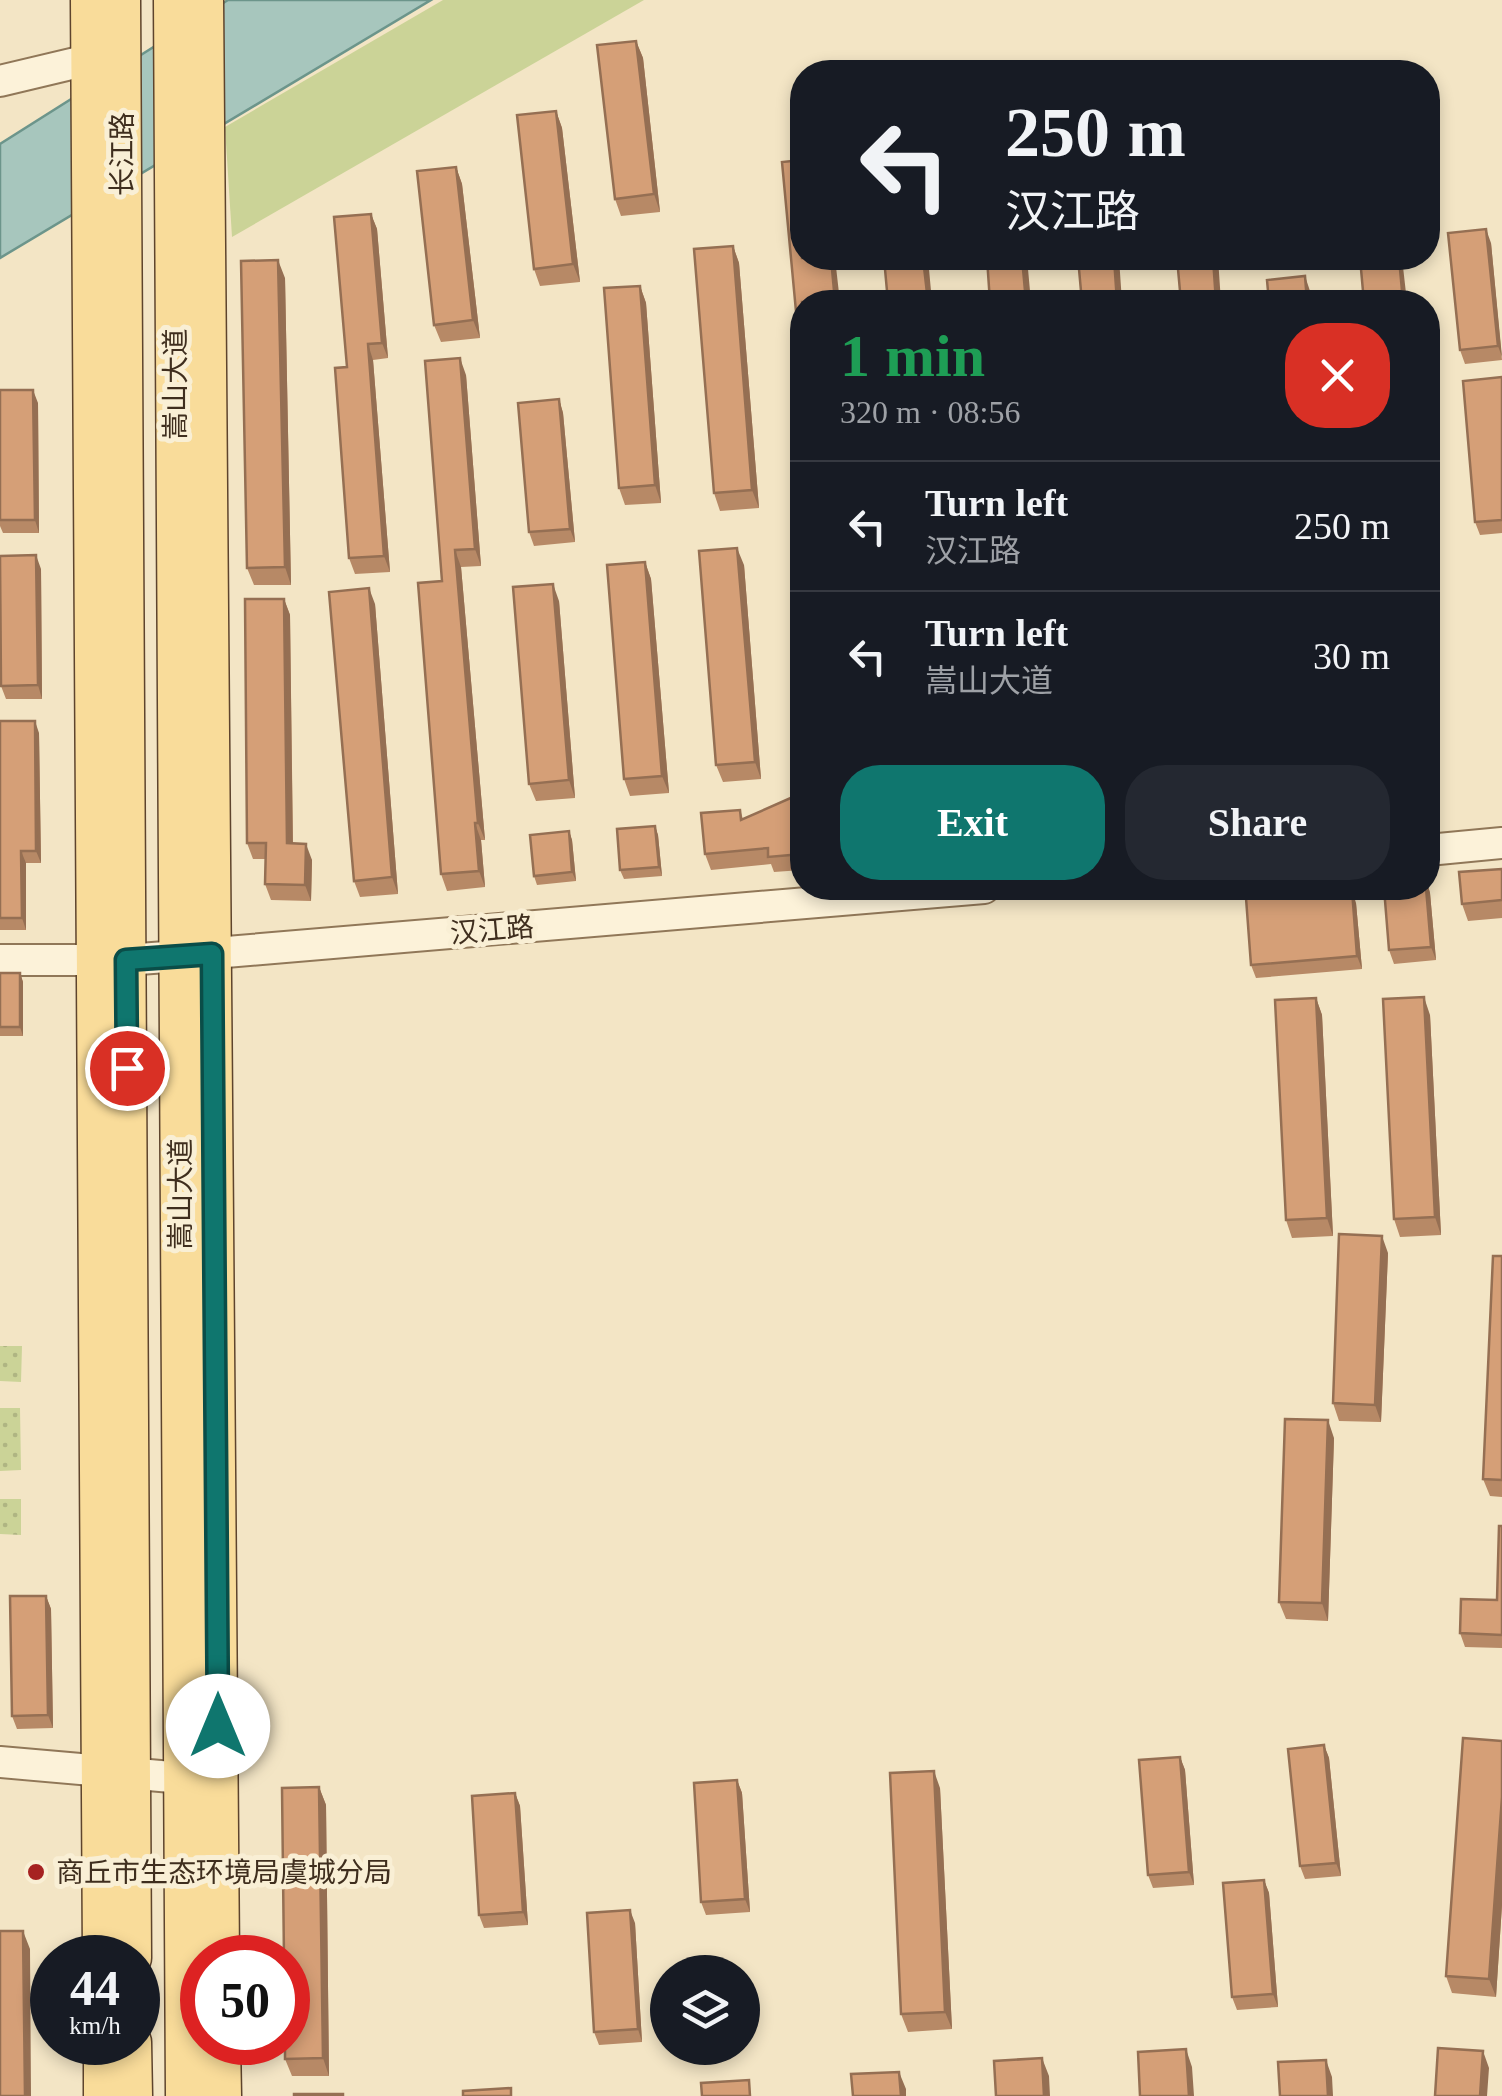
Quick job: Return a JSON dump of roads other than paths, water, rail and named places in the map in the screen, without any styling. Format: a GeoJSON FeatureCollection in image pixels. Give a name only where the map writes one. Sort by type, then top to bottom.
{"type":"FeatureCollection","features":[{"type":"Feature","properties":{"kind":"main road"},"geometry":{"type":"LineString","coordinates":[[90,0],[106,56]]}},
{"type":"Feature","properties":{"kind":"main road"},"geometry":{"type":"LineString","coordinates":[[111,960],[106,56],[121,0]]}},
{"type":"Feature","properties":{"kind":"main road","name":"长江路"},"geometry":{"type":"LineString","coordinates":[[172,0],[174,232]]}},
{"type":"Feature","properties":{"kind":"main road"},"geometry":{"type":"LineString","coordinates":[[204,0],[195,955],[219,1935]]}},
{"type":"Feature","properties":{"kind":"main road","name":"长江路"},"geometry":{"type":"LineString","coordinates":[[106,56],[122,255]]}},
{"type":"Feature","properties":{"kind":"main road","name":"嵩山大道"},"geometry":{"type":"LineString","coordinates":[[174,232],[195,955],[183,1778],[185,2096]]}},
{"type":"Feature","properties":{"kind":"main road","name":"嵩山大道"},"geometry":{"type":"LineString","coordinates":[[122,255],[111,960],[116,1771],[130,1935]]}},
{"type":"Feature","properties":{"kind":"main road"},"geometry":{"type":"LineString","coordinates":[[104,1935],[116,1771]]}},
{"type":"Feature","properties":{"kind":"main road"},"geometry":{"type":"LineString","coordinates":[[102,2065],[103,2096]]}},
{"type":"Feature","properties":{"kind":"main road"},"geometry":{"type":"LineString","coordinates":[[132,2065],[133,2096]]}},
{"type":"Feature","properties":{"kind":"main road"},"geometry":{"type":"LineString","coordinates":[[221,2065],[222,2096]]}},
{"type":"Feature","properties":{"kind":"street"},"geometry":{"type":"LineString","coordinates":[[0,81],[106,56]]}},
{"type":"Feature","properties":{"kind":"street"},"geometry":{"type":"LineString","coordinates":[[1440,849],[1502,843]]}},
{"type":"Feature","properties":{"kind":"street","name":"汉江路"},"geometry":{"type":"LineString","coordinates":[[0,960],[195,955],[843,900]]}},
{"type":"Feature","properties":{"kind":"street"},"geometry":{"type":"LineString","coordinates":[[0,1762],[183,1778]]}},
{"type":"Feature","properties":{"kind":"water"},"geometry":{"type":"Polygon","coordinates":[[[228,0],[431,0],[0,258],[0,144],[228,0]]]}},
{"type":"Feature","properties":{"kind":"place","name":"商丘市生态环境局虞城分局"},"geometry":{"type":"Point","coordinates":[36,1872]}}]}
